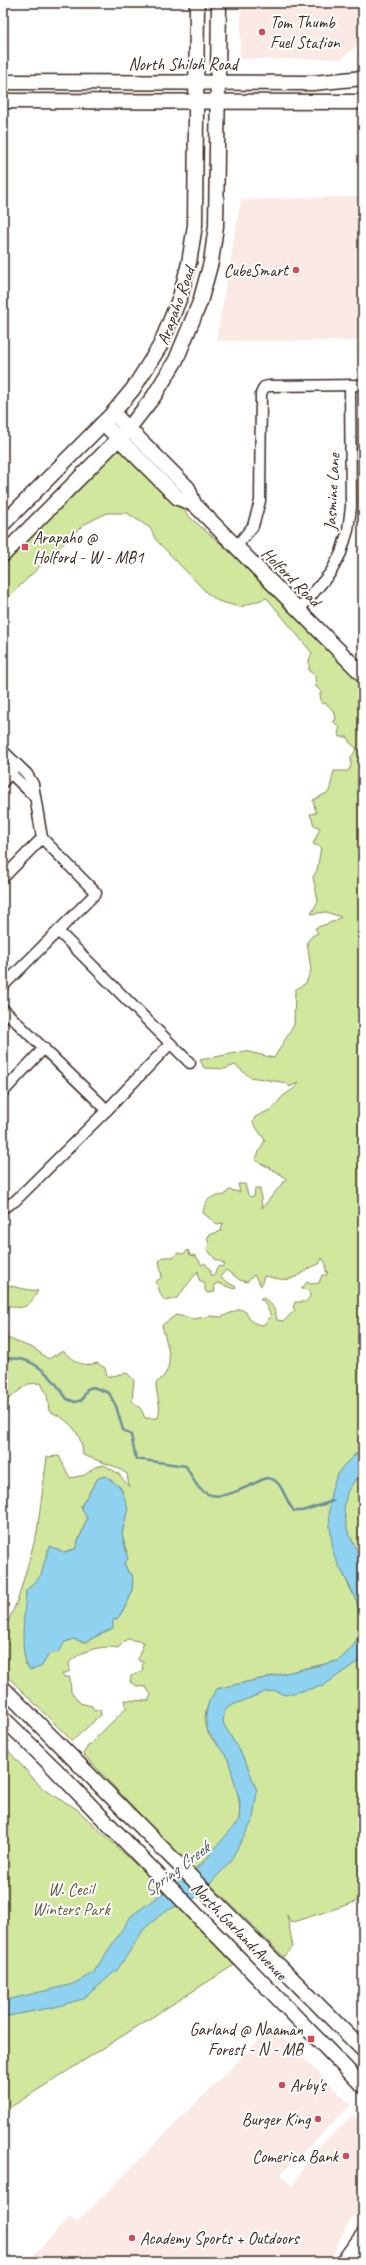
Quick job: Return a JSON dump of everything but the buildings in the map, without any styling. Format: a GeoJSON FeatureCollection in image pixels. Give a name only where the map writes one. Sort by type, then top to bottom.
{"type":"FeatureCollection","features":[{"type":"Feature","properties":{"kind":"main road","name":"Arapaho Road"},"geometry":{"type":"LineString","coordinates":[[3,524],[108,418],[145,372],[160,346],[178,302],[189,263],[195,225],[197,3]]}},
{"type":"Feature","properties":{"kind":"main road","name":"Arapaho Road"},"geometry":{"type":"LineString","coordinates":[[3,555],[128,428],[150,402],[172,366],[197,310],[211,262],[216,226],[219,3]]}},
{"type":"Feature","properties":{"kind":"main road","name":"North Shiloh Road"},"geometry":{"type":"LineString","coordinates":[[3,82],[329,83],[362,78]]}},
{"type":"Feature","properties":{"kind":"main road"},"geometry":{"type":"LineString","coordinates":[[336,102],[353,93],[359,87],[362,78]]}},
{"type":"Feature","properties":{"kind":"main road"},"geometry":{"type":"LineString","coordinates":[[109,82],[109,101]]}},
{"type":"Feature","properties":{"kind":"main road"},"geometry":{"type":"LineString","coordinates":[[3,101],[363,102]]}},
{"type":"Feature","properties":{"kind":"main road"},"geometry":{"type":"LineString","coordinates":[[178,302],[197,310]]}},
{"type":"Feature","properties":{"kind":"main road","name":"Holford Road"},"geometry":{"type":"LineString","coordinates":[[108,418],[128,428],[188,488],[194,504],[362,673]]}},
{"type":"Feature","properties":{"kind":"main road","name":"Holford Road"},"geometry":{"type":"LineString","coordinates":[[108,418],[118,438],[178,498],[194,504]]}},
{"type":"Feature","properties":{"kind":"main road","name":"North Garland Avenue"},"geometry":{"type":"LineString","coordinates":[[3,1688],[106,1794],[363,2050]]}},
{"type":"Feature","properties":{"kind":"main road","name":"North Garland Avenue"},"geometry":{"type":"LineString","coordinates":[[3,1718],[227,1944],[363,2086]]}},
{"type":"Feature","properties":{"kind":"main road"},"geometry":{"type":"LineString","coordinates":[[344,2262],[363,2235]]}},
{"type":"Feature","properties":{"kind":"street"},"geometry":{"type":"LineString","coordinates":[[236,547],[253,526],[260,501],[261,394],[264,387],[363,384]]}},
{"type":"Feature","properties":{"kind":"street","name":"Jasmine Lane"},"geometry":{"type":"LineString","coordinates":[[299,610],[331,572],[342,553],[348,530],[351,507],[350,385]]}},
{"type":"Feature","properties":{"kind":"street"},"geometry":{"type":"LineString","coordinates":[[3,751],[10,768],[34,796],[42,838],[96,893],[3,986]]}},
{"type":"Feature","properties":{"kind":"street"},"geometry":{"type":"LineString","coordinates":[[3,782],[10,768]]}},
{"type":"Feature","properties":{"kind":"street"},"geometry":{"type":"LineString","coordinates":[[3,878],[42,838]]}},
{"type":"Feature","properties":{"kind":"street"},"geometry":{"type":"LineString","coordinates":[[58,931],[190,1063]]}},
{"type":"Feature","properties":{"kind":"street"},"geometry":{"type":"LineString","coordinates":[[3,1009],[107,1110]]}},
{"type":"Feature","properties":{"kind":"street"},"geometry":{"type":"LineString","coordinates":[[3,1208],[15,1201],[107,1110],[170,1044]]}},
{"type":"Feature","properties":{"kind":"street"},"geometry":{"type":"LineString","coordinates":[[3,1092],[44,1048]]}},
{"type":"Feature","properties":{"kind":"shaded area"},"geometry":{"type":"Polygon","coordinates":[[[241,3],[363,3],[363,40],[342,59],[240,59],[241,3]]]}},
{"type":"Feature","properties":{"kind":"shaded area","name":"CubeSmart"},"geometry":{"type":"Polygon","coordinates":[[[363,196],[363,341],[216,341],[241,200],[363,196]]]}},
{"type":"Feature","properties":{"kind":"shaded area"},"geometry":{"type":"Polygon","coordinates":[[[272,2027],[351,2105],[281,2174],[292,2187],[315,2150],[354,2115],[363,2126],[363,2207],[349,2221],[329,2262],[27,2262],[71,2216],[77,2222],[272,2027]]]}},
{"type":"Feature","properties":{"kind":"green space"},"geometry":{"type":"Polygon","coordinates":[[[114,451],[125,452],[192,519],[250,569],[363,684],[363,1451],[354,1455],[334,1554],[357,1603],[362,1627],[353,1647],[338,1661],[217,1689],[207,1708],[205,1724],[210,1737],[228,1759],[235,1780],[240,1812],[237,1823],[232,1830],[211,1854],[193,1870],[83,1754],[88,1746],[126,1708],[125,1700],[148,1701],[151,1695],[146,1687],[137,1686],[130,1682],[131,1676],[142,1671],[143,1662],[139,1661],[138,1658],[144,1642],[127,1639],[118,1648],[98,1648],[79,1655],[69,1663],[70,1671],[62,1674],[64,1677],[70,1677],[71,1692],[80,1703],[92,1706],[94,1711],[100,1709],[101,1715],[72,1741],[3,1672],[3,1633],[18,1599],[37,1532],[47,1457],[59,1456],[70,1478],[85,1475],[95,1467],[104,1465],[119,1474],[129,1487],[127,1474],[116,1467],[83,1455],[77,1433],[63,1418],[49,1411],[47,1395],[41,1383],[28,1384],[7,1400],[3,1399],[3,1320],[7,1338],[35,1349],[48,1359],[63,1351],[78,1363],[87,1365],[97,1363],[105,1368],[107,1377],[127,1373],[134,1380],[132,1401],[141,1409],[145,1418],[158,1418],[159,1404],[156,1383],[163,1377],[169,1364],[168,1349],[162,1325],[176,1315],[194,1319],[211,1316],[221,1317],[240,1309],[246,1312],[253,1322],[264,1325],[271,1316],[264,1301],[260,1299],[262,1297],[272,1306],[277,1320],[284,1321],[295,1310],[293,1307],[295,1302],[305,1302],[310,1297],[309,1290],[301,1289],[307,1282],[311,1284],[319,1283],[322,1275],[327,1275],[328,1271],[326,1272],[326,1264],[322,1258],[319,1264],[293,1278],[282,1279],[264,1276],[261,1286],[254,1275],[247,1282],[240,1280],[226,1270],[221,1276],[222,1279],[236,1287],[234,1289],[218,1283],[214,1285],[215,1292],[207,1293],[205,1290],[205,1283],[199,1280],[198,1271],[177,1298],[166,1301],[162,1298],[155,1282],[162,1277],[159,1261],[163,1257],[173,1257],[178,1253],[183,1254],[188,1250],[190,1255],[196,1256],[202,1265],[205,1263],[211,1271],[211,1275],[214,1275],[217,1267],[224,1266],[225,1264],[215,1259],[207,1249],[209,1243],[207,1239],[209,1235],[221,1231],[223,1223],[217,1224],[203,1213],[205,1204],[209,1199],[215,1196],[225,1195],[229,1190],[240,1192],[238,1184],[245,1184],[250,1197],[254,1196],[255,1189],[260,1189],[262,1208],[286,1179],[255,1160],[265,1140],[253,1123],[255,1117],[272,1109],[283,1096],[296,1087],[299,1082],[290,1087],[287,1083],[250,1077],[235,1065],[225,1069],[204,1068],[200,1060],[245,1051],[274,1058],[294,1025],[295,990],[306,983],[311,970],[307,942],[312,936],[318,933],[315,928],[335,921],[341,917],[326,912],[311,914],[318,901],[313,877],[317,870],[321,847],[313,844],[320,828],[314,825],[310,814],[316,813],[313,800],[329,792],[334,771],[348,771],[351,766],[351,757],[357,749],[349,742],[348,737],[340,737],[338,732],[340,728],[333,721],[336,720],[335,713],[327,704],[321,703],[320,693],[322,692],[316,687],[315,675],[309,671],[309,660],[312,653],[267,598],[240,607],[218,601],[207,593],[156,540],[150,528],[127,513],[107,513],[83,525],[3,602],[3,561],[114,451]],[[98,1478],[81,1506],[87,1519],[75,1549],[64,1552],[26,1591],[25,1664],[41,1667],[49,1654],[65,1642],[73,1639],[85,1642],[103,1633],[113,1620],[117,1619],[121,1614],[131,1593],[133,1581],[132,1575],[128,1572],[124,1563],[127,1550],[122,1534],[126,1515],[98,1478]]]}},
{"type":"Feature","properties":{"kind":"green space"},"geometry":{"type":"Polygon","coordinates":[[[3,1285],[38,1291],[33,1300],[26,1306],[19,1308],[9,1305],[3,1317],[3,1285]]]}},
{"type":"Feature","properties":{"kind":"green space"},"geometry":{"type":"Polygon","coordinates":[[[363,1464],[363,1592],[335,1500],[363,1464]]]}},
{"type":"Feature","properties":{"kind":"green space"},"geometry":{"type":"Polygon","coordinates":[[[363,1648],[363,1898],[362,1900],[291,1923],[287,1915],[293,1947],[284,1957],[202,1876],[246,1821],[240,1774],[211,1719],[235,1695],[290,1688],[363,1648]]]}},
{"type":"Feature","properties":{"kind":"green space","name":"W. Cecil Winters Park"},"geometry":{"type":"Polygon","coordinates":[[[3,1745],[43,1789],[77,1809],[185,1911],[234,1965],[3,2112],[3,1745]]]}},
{"type":"Feature","properties":{"kind":"water"},"geometry":{"type":"Polygon","coordinates":[[[363,1451],[363,1468],[347,1492],[344,1509],[347,1529],[357,1551],[363,1574],[363,1658],[323,1686],[285,1695],[275,1691],[265,1692],[228,1707],[224,1713],[223,1723],[246,1762],[257,1791],[253,1820],[229,1863],[199,1896],[164,1912],[144,1929],[118,1969],[83,1999],[55,2007],[3,2017],[3,2001],[73,1984],[93,1973],[131,1916],[201,1865],[239,1820],[240,1802],[228,1759],[206,1729],[206,1714],[209,1701],[217,1689],[338,1661],[350,1650],[356,1641],[359,1636],[361,1617],[356,1599],[334,1555],[332,1548],[329,1510],[330,1498],[337,1476],[343,1466],[363,1451]]]}},
{"type":"Feature","properties":{"kind":"water"},"geometry":{"type":"Polygon","coordinates":[[[106,1476],[121,1488],[128,1508],[122,1534],[128,1559],[124,1563],[128,1572],[132,1574],[133,1581],[129,1598],[117,1619],[113,1620],[113,1628],[85,1642],[73,1639],[65,1642],[58,1652],[49,1654],[41,1667],[30,1670],[26,1663],[23,1644],[26,1591],[41,1575],[49,1546],[64,1552],[75,1549],[87,1519],[81,1506],[98,1478],[106,1476]]]}},
{"type":"Feature","properties":{"kind":"waterway"},"geometry":{"type":"LineString","coordinates":[[3,1359],[14,1358],[24,1360],[41,1368],[55,1382],[67,1399],[75,1402],[82,1400],[87,1389],[93,1387],[109,1393],[116,1406],[123,1430],[131,1435],[136,1459],[186,1466],[197,1486],[206,1493],[214,1496],[232,1493],[266,1478],[272,1479],[280,1486],[294,1511],[302,1511],[333,1501]]}},
{"type":"Feature","properties":{"kind":"place","name":"Tom Thumb Fuel Station"},"geometry":{"type":"Point","coordinates":[262,32]}},
{"type":"Feature","properties":{"kind":"place","name":"CubeSmart"},"geometry":{"type":"Point","coordinates":[296,270]}},
{"type":"Feature","properties":{"kind":"place","name":"Arapaho @ Holford - W - MB1"},"geometry":{"type":"Point","coordinates":[25,547]}},
{"type":"Feature","properties":{"kind":"place","name":"Garland @ Naaman Forest - N - MB"},"geometry":{"type":"Point","coordinates":[311,2039]}},
{"type":"Feature","properties":{"kind":"place","name":"Arby's"},"geometry":{"type":"Point","coordinates":[282,2085]}},
{"type":"Feature","properties":{"kind":"place","name":"Burger King"},"geometry":{"type":"Point","coordinates":[318,2119]}},
{"type":"Feature","properties":{"kind":"place","name":"Comerica Bank"},"geometry":{"type":"Point","coordinates":[346,2156]}},
{"type":"Feature","properties":{"kind":"place","name":"Academy Sports + Outdoors"},"geometry":{"type":"Point","coordinates":[132,2238]}},
{"type":"Feature","properties":{"kind":"water label","name":"Spring Creek"},"geometry":{"type":"Point","coordinates":[176,1869]}}]}
